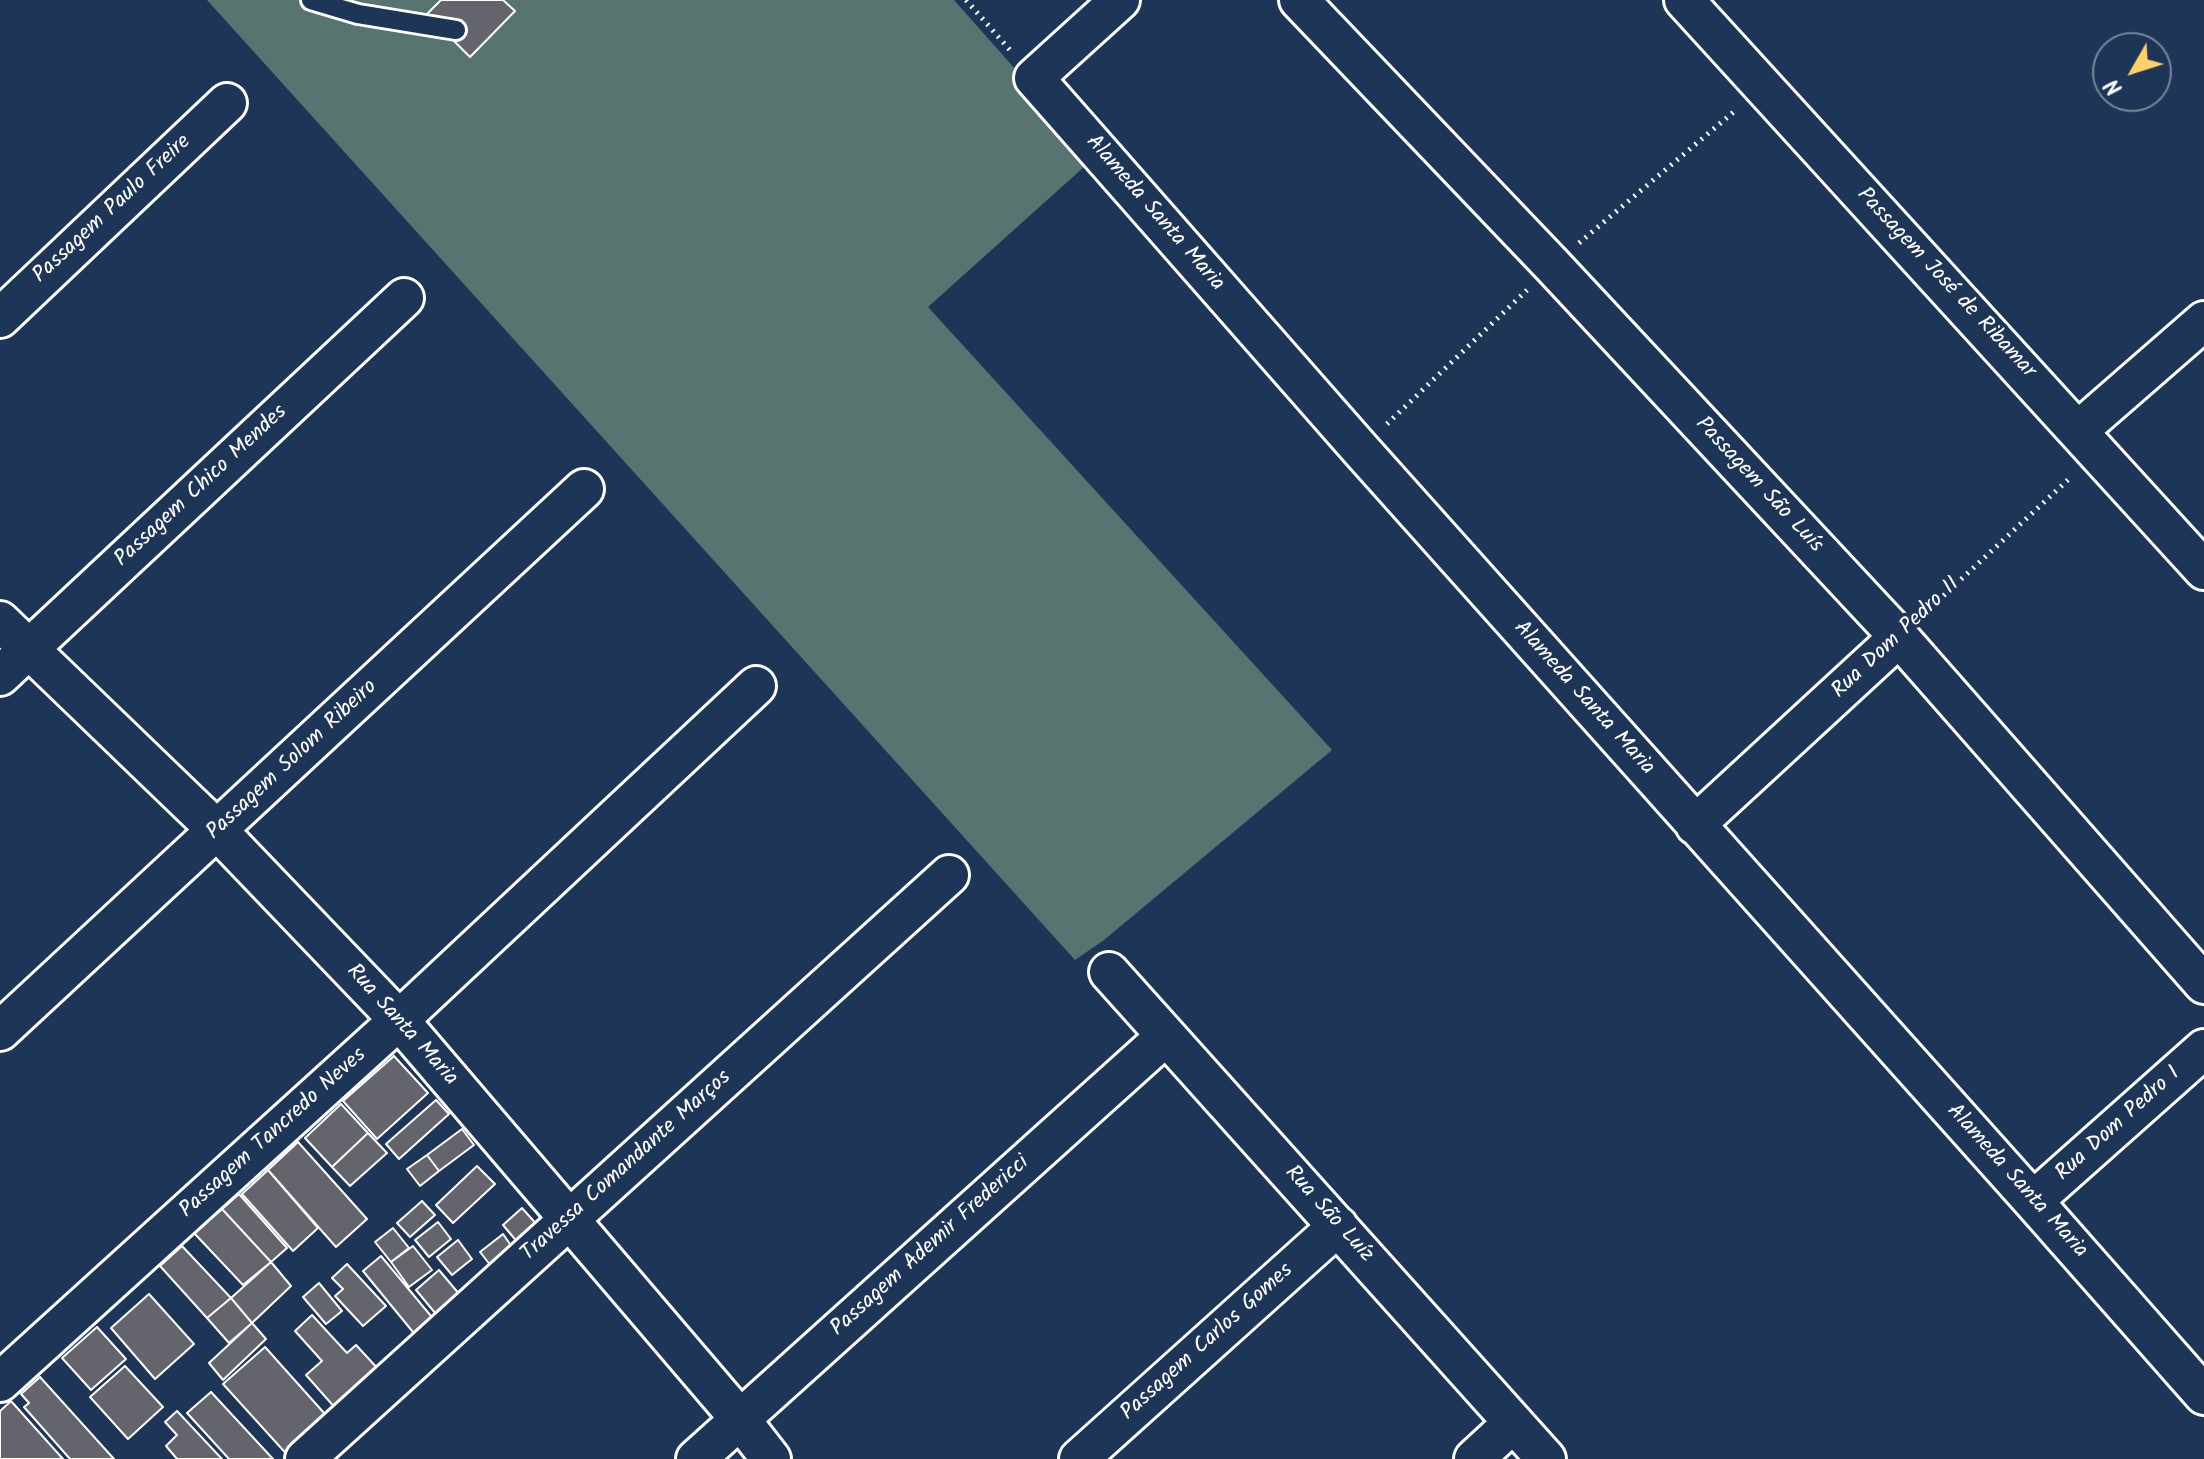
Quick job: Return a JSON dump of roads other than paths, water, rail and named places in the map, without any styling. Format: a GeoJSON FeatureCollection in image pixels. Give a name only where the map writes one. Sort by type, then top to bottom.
{"type":"FeatureCollection","features":[{"type":"Feature","properties":{"kind":"street","name":"Alameda Santa Maria"},"geometry":{"type":"LineString","coordinates":[[1120,0],[1034,78],[2204,1395]]}},
{"type":"Feature","properties":{"kind":"street","name":"Passagem São Luís"},"geometry":{"type":"LineString","coordinates":[[1299,0],[1552,265],[1899,637],[2204,984]]}},
{"type":"Feature","properties":{"kind":"street","name":"Passagem José de Ribamar"},"geometry":{"type":"LineString","coordinates":[[1684,0],[2204,570]]}},
{"type":"Feature","properties":{"kind":"street","name":"Passagem Paulo Freire"},"geometry":{"type":"LineString","coordinates":[[0,318],[227,103]]}},
{"type":"Feature","properties":{"kind":"street","name":"Passagem Chico Mendes"},"geometry":{"type":"LineString","coordinates":[[0,676],[404,298]]}},
{"type":"Feature","properties":{"kind":"street"},"geometry":{"type":"LineString","coordinates":[[2088,441],[2204,321]]}},
{"type":"Feature","properties":{"kind":"street","name":"Passagem Solom Ribeiro"},"geometry":{"type":"LineString","coordinates":[[0,1031],[584,489]]}},
{"type":"Feature","properties":{"kind":"street","name":"Rua Santa Maria"},"geometry":{"type":"LineString","coordinates":[[0,621],[218,831],[399,1020],[771,1459]]}},
{"type":"Feature","properties":{"kind":"street","name":"Rua Dom Pedro II"},"geometry":{"type":"LineString","coordinates":[[1695,825],[1899,637]]}},
{"type":"Feature","properties":{"kind":"street","name":"Passagem Tancredo Neves"},"geometry":{"type":"LineString","coordinates":[[0,1382],[399,1020],[756,686]]}},
{"type":"Feature","properties":{"kind":"street","name":"Travessa Comandante Marços"},"geometry":{"type":"LineString","coordinates":[[305,1459],[949,875]]}},
{"type":"Feature","properties":{"kind":"street","name":"Rua São Luíz"},"geometry":{"type":"LineString","coordinates":[[1109,972],[1546,1459]]}},
{"type":"Feature","properties":{"kind":"street","name":"Passagem Ademir Fredericci"},"geometry":{"type":"LineString","coordinates":[[696,1459],[1166,1036]]}},
{"type":"Feature","properties":{"kind":"street","name":"Rua Dom Pedro I"},"geometry":{"type":"LineString","coordinates":[[2033,1201],[2204,1049]]}},
{"type":"Feature","properties":{"kind":"street","name":"Passagem Carlos Gomes"},"geometry":{"type":"LineString","coordinates":[[1079,1459],[1338,1226]]}},
{"type":"Feature","properties":{"kind":"street"},"geometry":{"type":"LineString","coordinates":[[1474,1459],[1513,1423]]}},
{"type":"Feature","properties":{"kind":"lane"},"geometry":{"type":"LineString","coordinates":[[311,0],[358,14],[456,30]]}}]}
